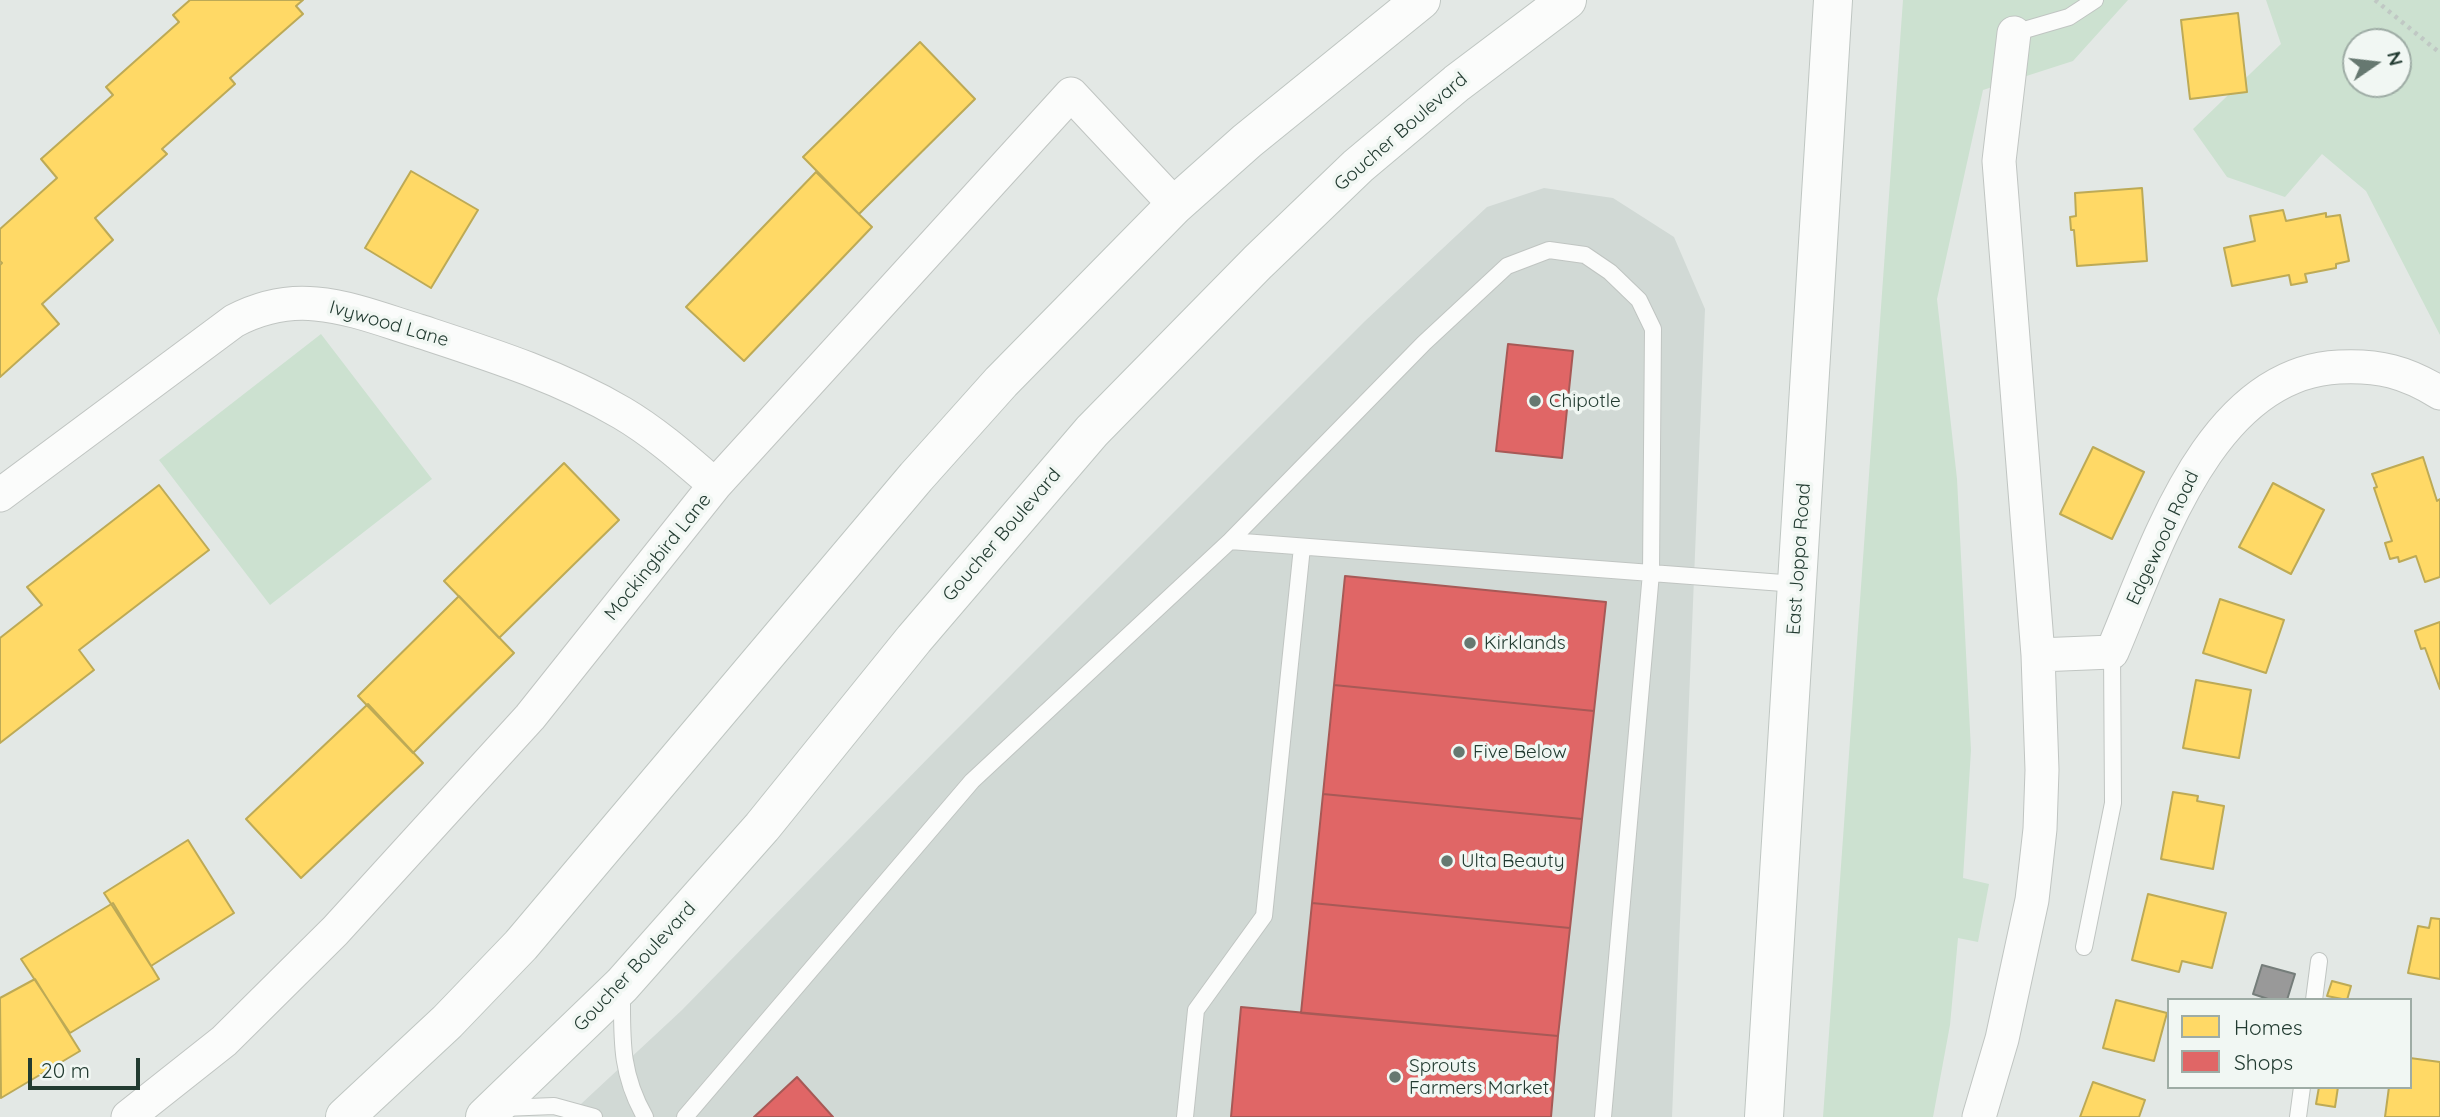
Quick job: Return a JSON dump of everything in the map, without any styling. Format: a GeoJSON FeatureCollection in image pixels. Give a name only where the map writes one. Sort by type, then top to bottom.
{"type":"FeatureCollection","features":[{"type":"Feature","properties":{"kind":"main road"},"geometry":{"type":"LineString","coordinates":[[345,1117],[447,1022],[521,945],[916,477],[1001,382],[1175,205],[1247,141],[1421,0]]}},
{"type":"Feature","properties":{"kind":"main road","name":"Goucher Boulevard"},"geometry":{"type":"LineString","coordinates":[[489,1113],[622,985],[762,827],[914,639],[1092,431],[1258,262],[1357,166],[1457,82],[1567,0]]}},
{"type":"Feature","properties":{"kind":"main road"},"geometry":{"type":"LineString","coordinates":[[1815,0],[1830,41]]}},
{"type":"Feature","properties":{"kind":"main road","name":"East Joppa Road"},"geometry":{"type":"LineString","coordinates":[[1764,1117],[1833,0]]}},
{"type":"Feature","properties":{"kind":"street"},"geometry":{"type":"LineString","coordinates":[[1979,1117],[2002,1040],[2032,900],[2040,828],[2042,770],[2038,655],[1999,161],[2014,33]]}},
{"type":"Feature","properties":{"kind":"street","name":"Mockingbird Lane"},"geometry":{"type":"LineString","coordinates":[[128,1117],[224,1041],[335,931],[530,717],[715,485],[1071,94],[1175,205]]}},
{"type":"Feature","properties":{"kind":"street","name":"Ivywood Lane"},"geometry":{"type":"LineString","coordinates":[[0,495],[234,321],[256,310],[286,304],[316,304],[349,310],[496,356],[579,390],[634,421],[715,485]]}},
{"type":"Feature","properties":{"kind":"street","name":"Edgewood Road"},"geometry":{"type":"LineString","coordinates":[[2112,652],[2180,495],[2200,460],[2228,424],[2250,403],[2275,386],[2302,374],[2328,367],[2392,369],[2420,380],[2440,393]]}},
{"type":"Feature","properties":{"kind":"street"},"geometry":{"type":"LineString","coordinates":[[2038,655],[2112,652]]}},
{"type":"Feature","properties":{"kind":"lane"},"geometry":{"type":"LineString","coordinates":[[2014,33],[2069,17],[2095,0]]}},
{"type":"Feature","properties":{"kind":"lane"},"geometry":{"type":"LineString","coordinates":[[685,1117],[972,781],[1230,541],[1424,343],[1507,266],[1549,250],[1584,255],[1610,272],[1639,300],[1653,329],[1651,573],[1603,1117]]}},
{"type":"Feature","properties":{"kind":"lane"},"geometry":{"type":"LineString","coordinates":[[1230,541],[1798,584]]}},
{"type":"Feature","properties":{"kind":"lane"},"geometry":{"type":"LineString","coordinates":[[1185,1117],[1196,1010],[1264,916],[1302,547]]}},
{"type":"Feature","properties":{"kind":"lane"},"geometry":{"type":"LineString","coordinates":[[2084,947],[2113,803],[2112,652]]}},
{"type":"Feature","properties":{"kind":"lane"},"geometry":{"type":"LineString","coordinates":[[2314,998],[2319,961]]}},
{"type":"Feature","properties":{"kind":"lane"},"geometry":{"type":"LineString","coordinates":[[622,985],[622,1055],[634,1097],[645,1117]]}},
{"type":"Feature","properties":{"kind":"lane"},"geometry":{"type":"LineString","coordinates":[[2298,1117],[2302,1089]]}},
{"type":"Feature","properties":{"kind":"lane"},"geometry":{"type":"LineString","coordinates":[[489,1113],[554,1106],[594,1117]]}},
{"type":"Feature","properties":{"kind":"path"},"geometry":{"type":"LineString","coordinates":[[2375,0],[2440,53]]}},
{"type":"Feature","properties":{"kind":"shaded area"},"geometry":{"type":"Polygon","coordinates":[[[1544,188],[1613,198],[1674,237],[1705,309],[1672,1117],[567,1117],[682,1010],[937,749],[1365,321],[1487,207],[1544,188]]]}},
{"type":"Feature","properties":{"kind":"green space"},"geometry":{"type":"Polygon","coordinates":[[[1903,0],[2128,0],[2073,61],[1983,90],[1937,299],[1957,479],[1971,750],[1963,878],[1989,884],[1978,942],[1958,938],[1950,1025],[1933,1117],[1823,1117],[1903,0]]]}},
{"type":"Feature","properties":{"kind":"green space"},"geometry":{"type":"Polygon","coordinates":[[[2266,0],[2440,0],[2440,335],[2366,191],[2322,154],[2285,197],[2227,177],[2193,129],[2281,44],[2266,0]]]}},
{"type":"Feature","properties":{"kind":"green space"},"geometry":{"type":"Polygon","coordinates":[[[321,334],[432,479],[270,605],[159,460],[321,334]]]}},
{"type":"Feature","properties":{"kind":"building: Homes"},"geometry":{"type":"Polygon","coordinates":[[[190,0],[303,0],[296,6],[303,14],[230,78],[235,84],[162,149],[167,154],[95,218],[113,240],[42,304],[59,324],[0,377],[0,229],[57,178],[41,159],[113,95],[106,87],[179,22],[173,15],[190,0]]]}},
{"type":"Feature","properties":{"kind":"building: Homes"},"geometry":{"type":"Polygon","coordinates":[[[2238,13],[2247,92],[2190,99],[2181,20],[2238,13]]]}},
{"type":"Feature","properties":{"kind":"building: Homes"},"geometry":{"type":"Polygon","coordinates":[[[920,42],[975,99],[859,214],[803,157],[920,42]]]}},
{"type":"Feature","properties":{"kind":"building: Homes"},"geometry":{"type":"Polygon","coordinates":[[[411,171],[478,210],[431,288],[365,248],[411,171]]]}},
{"type":"Feature","properties":{"kind":"building: Homes"},"geometry":{"type":"Polygon","coordinates":[[[816,172],[872,227],[744,361],[686,307],[816,172]]]}},
{"type":"Feature","properties":{"kind":"building: Homes"},"geometry":{"type":"Polygon","coordinates":[[[2142,188],[2147,261],[2077,266],[2074,230],[2071,230],[2070,217],[2076,216],[2075,193],[2142,188]]]}},
{"type":"Feature","properties":{"kind":"building: Homes"},"geometry":{"type":"Polygon","coordinates":[[[2283,210],[2286,221],[2326,213],[2326,217],[2340,215],[2349,261],[2336,264],[2336,268],[2305,274],[2307,282],[2291,285],[2289,275],[2232,286],[2224,248],[2255,241],[2250,216],[2283,210]]]}},
{"type":"Feature","properties":{"kind":"building: Homes"},"geometry":{"type":"Polygon","coordinates":[[[2093,447],[2144,472],[2112,539],[2060,514],[2093,447]]]}},
{"type":"Feature","properties":{"kind":"building: Homes"},"geometry":{"type":"Polygon","coordinates":[[[2423,457],[2437,501],[2440,499],[2440,577],[2425,582],[2416,556],[2399,562],[2398,557],[2390,559],[2385,543],[2392,541],[2372,474],[2423,457]]]}},
{"type":"Feature","properties":{"kind":"building: Homes"},"geometry":{"type":"Polygon","coordinates":[[[564,463],[619,520],[499,638],[444,581],[564,463]]]}},
{"type":"Feature","properties":{"kind":"building: Homes"},"geometry":{"type":"Polygon","coordinates":[[[2273,483],[2324,510],[2291,574],[2239,547],[2273,483]]]}},
{"type":"Feature","properties":{"kind":"building: Homes"},"geometry":{"type":"Polygon","coordinates":[[[159,485],[209,550],[79,650],[94,670],[0,743],[0,638],[42,605],[27,587],[159,485]]]}},
{"type":"Feature","properties":{"kind":"building: Homes"},"geometry":{"type":"Polygon","coordinates":[[[459,596],[514,653],[413,753],[358,696],[459,596]]]}},
{"type":"Feature","properties":{"kind":"building: Homes"},"geometry":{"type":"Polygon","coordinates":[[[2220,599],[2284,620],[2266,673],[2203,653],[2220,599]]]}},
{"type":"Feature","properties":{"kind":"building: Homes"},"geometry":{"type":"Polygon","coordinates":[[[2440,622],[2440,689],[2425,648],[2421,649],[2415,631],[2440,622]]]}},
{"type":"Feature","properties":{"kind":"building: Homes"},"geometry":{"type":"Polygon","coordinates":[[[2196,680],[2251,690],[2239,758],[2183,748],[2196,680]]]}},
{"type":"Feature","properties":{"kind":"building: Homes"},"geometry":{"type":"Polygon","coordinates":[[[368,704],[423,763],[301,878],[246,819],[368,704]]]}},
{"type":"Feature","properties":{"kind":"building: Homes"},"geometry":{"type":"Polygon","coordinates":[[[2173,792],[2198,796],[2197,801],[2224,806],[2213,869],[2161,859],[2173,792]]]}},
{"type":"Feature","properties":{"kind":"building: Homes"},"geometry":{"type":"Polygon","coordinates":[[[188,840],[234,913],[151,966],[104,893],[188,840]]]}},
{"type":"Feature","properties":{"kind":"building: Homes"},"geometry":{"type":"Polygon","coordinates":[[[2148,894],[2226,913],[2212,968],[2182,961],[2179,972],[2132,960],[2148,894]]]}},
{"type":"Feature","properties":{"kind":"building: Homes"},"geometry":{"type":"Polygon","coordinates":[[[113,903],[159,979],[70,1033],[21,959],[113,903]]]}},
{"type":"Feature","properties":{"kind":"building: Homes"},"geometry":{"type":"Polygon","coordinates":[[[2431,918],[2440,919],[2440,979],[2408,973],[2418,926],[2429,928],[2431,918]]]}},
{"type":"Feature","properties":{"kind":"building: Homes"},"geometry":{"type":"Polygon","coordinates":[[[35,979],[80,1051],[1,1098],[0,998],[35,979]]]}},
{"type":"Feature","properties":{"kind":"building: Homes"},"geometry":{"type":"Polygon","coordinates":[[[2332,981],[2351,986],[2348,998],[2327,996],[2332,981]]]}},
{"type":"Feature","properties":{"kind":"building: Homes"},"geometry":{"type":"Polygon","coordinates":[[[2116,1000],[2167,1013],[2154,1061],[2103,1048],[2116,1000]]]}},
{"type":"Feature","properties":{"kind":"building: Homes"},"geometry":{"type":"Polygon","coordinates":[[[2412,1058],[2440,1062],[2440,1117],[2385,1117],[2389,1089],[2412,1089],[2412,1058]]]}},
{"type":"Feature","properties":{"kind":"building: Homes"},"geometry":{"type":"Polygon","coordinates":[[[2093,1082],[2145,1100],[2139,1117],[2080,1117],[2093,1082]]]}},
{"type":"Feature","properties":{"kind":"building: Homes"},"geometry":{"type":"Polygon","coordinates":[[[2319,1089],[2338,1089],[2335,1107],[2316,1104],[2319,1089]]]}},
{"type":"Feature","properties":{"kind":"building: Shops","name":"Chipotle"},"geometry":{"type":"Polygon","coordinates":[[[1508,344],[1573,351],[1562,458],[1496,451],[1508,344]]]}},
{"type":"Feature","properties":{"kind":"building: Shops","name":"Kirklands"},"geometry":{"type":"Polygon","coordinates":[[[1345,576],[1606,602],[1594,711],[1334,685],[1345,576]]]}},
{"type":"Feature","properties":{"kind":"building: Shops","name":"Five Below"},"geometry":{"type":"Polygon","coordinates":[[[1334,685],[1594,711],[1582,819],[1323,794],[1334,685]]]}},
{"type":"Feature","properties":{"kind":"building: Shops","name":"Ulta Beauty"},"geometry":{"type":"Polygon","coordinates":[[[1323,794],[1582,819],[1570,928],[1312,903],[1323,794]]]}},
{"type":"Feature","properties":{"kind":"building: Shops"},"geometry":{"type":"Polygon","coordinates":[[[1312,903],[1570,928],[1558,1036],[1301,1013],[1312,903]]]}},
{"type":"Feature","properties":{"kind":"building: Shops","name":"Sprouts Farmers Market"},"geometry":{"type":"Polygon","coordinates":[[[1241,1007],[1558,1036],[1551,1117],[1231,1117],[1241,1007]]]}},
{"type":"Feature","properties":{"kind":"building: Shops"},"geometry":{"type":"Polygon","coordinates":[[[797,1077],[833,1117],[754,1117],[797,1077]]]}},
{"type":"Feature","properties":{"kind":"building: Industry"},"geometry":{"type":"Polygon","coordinates":[[[2262,965],[2295,974],[2288,998],[2265,998],[2253,994],[2262,965]]]}},
{"type":"Feature","properties":{"kind":"place","name":"Chipotle"},"geometry":{"type":"Point","coordinates":[1535,401]}},
{"type":"Feature","properties":{"kind":"place","name":"Kirklands"},"geometry":{"type":"Point","coordinates":[1470,643]}},
{"type":"Feature","properties":{"kind":"place","name":"Five Below"},"geometry":{"type":"Point","coordinates":[1459,752]}},
{"type":"Feature","properties":{"kind":"place","name":"Ulta Beauty"},"geometry":{"type":"Point","coordinates":[1447,861]}},
{"type":"Feature","properties":{"kind":"place","name":"Sprouts Farmers Market"},"geometry":{"type":"Point","coordinates":[1395,1077]}}]}
